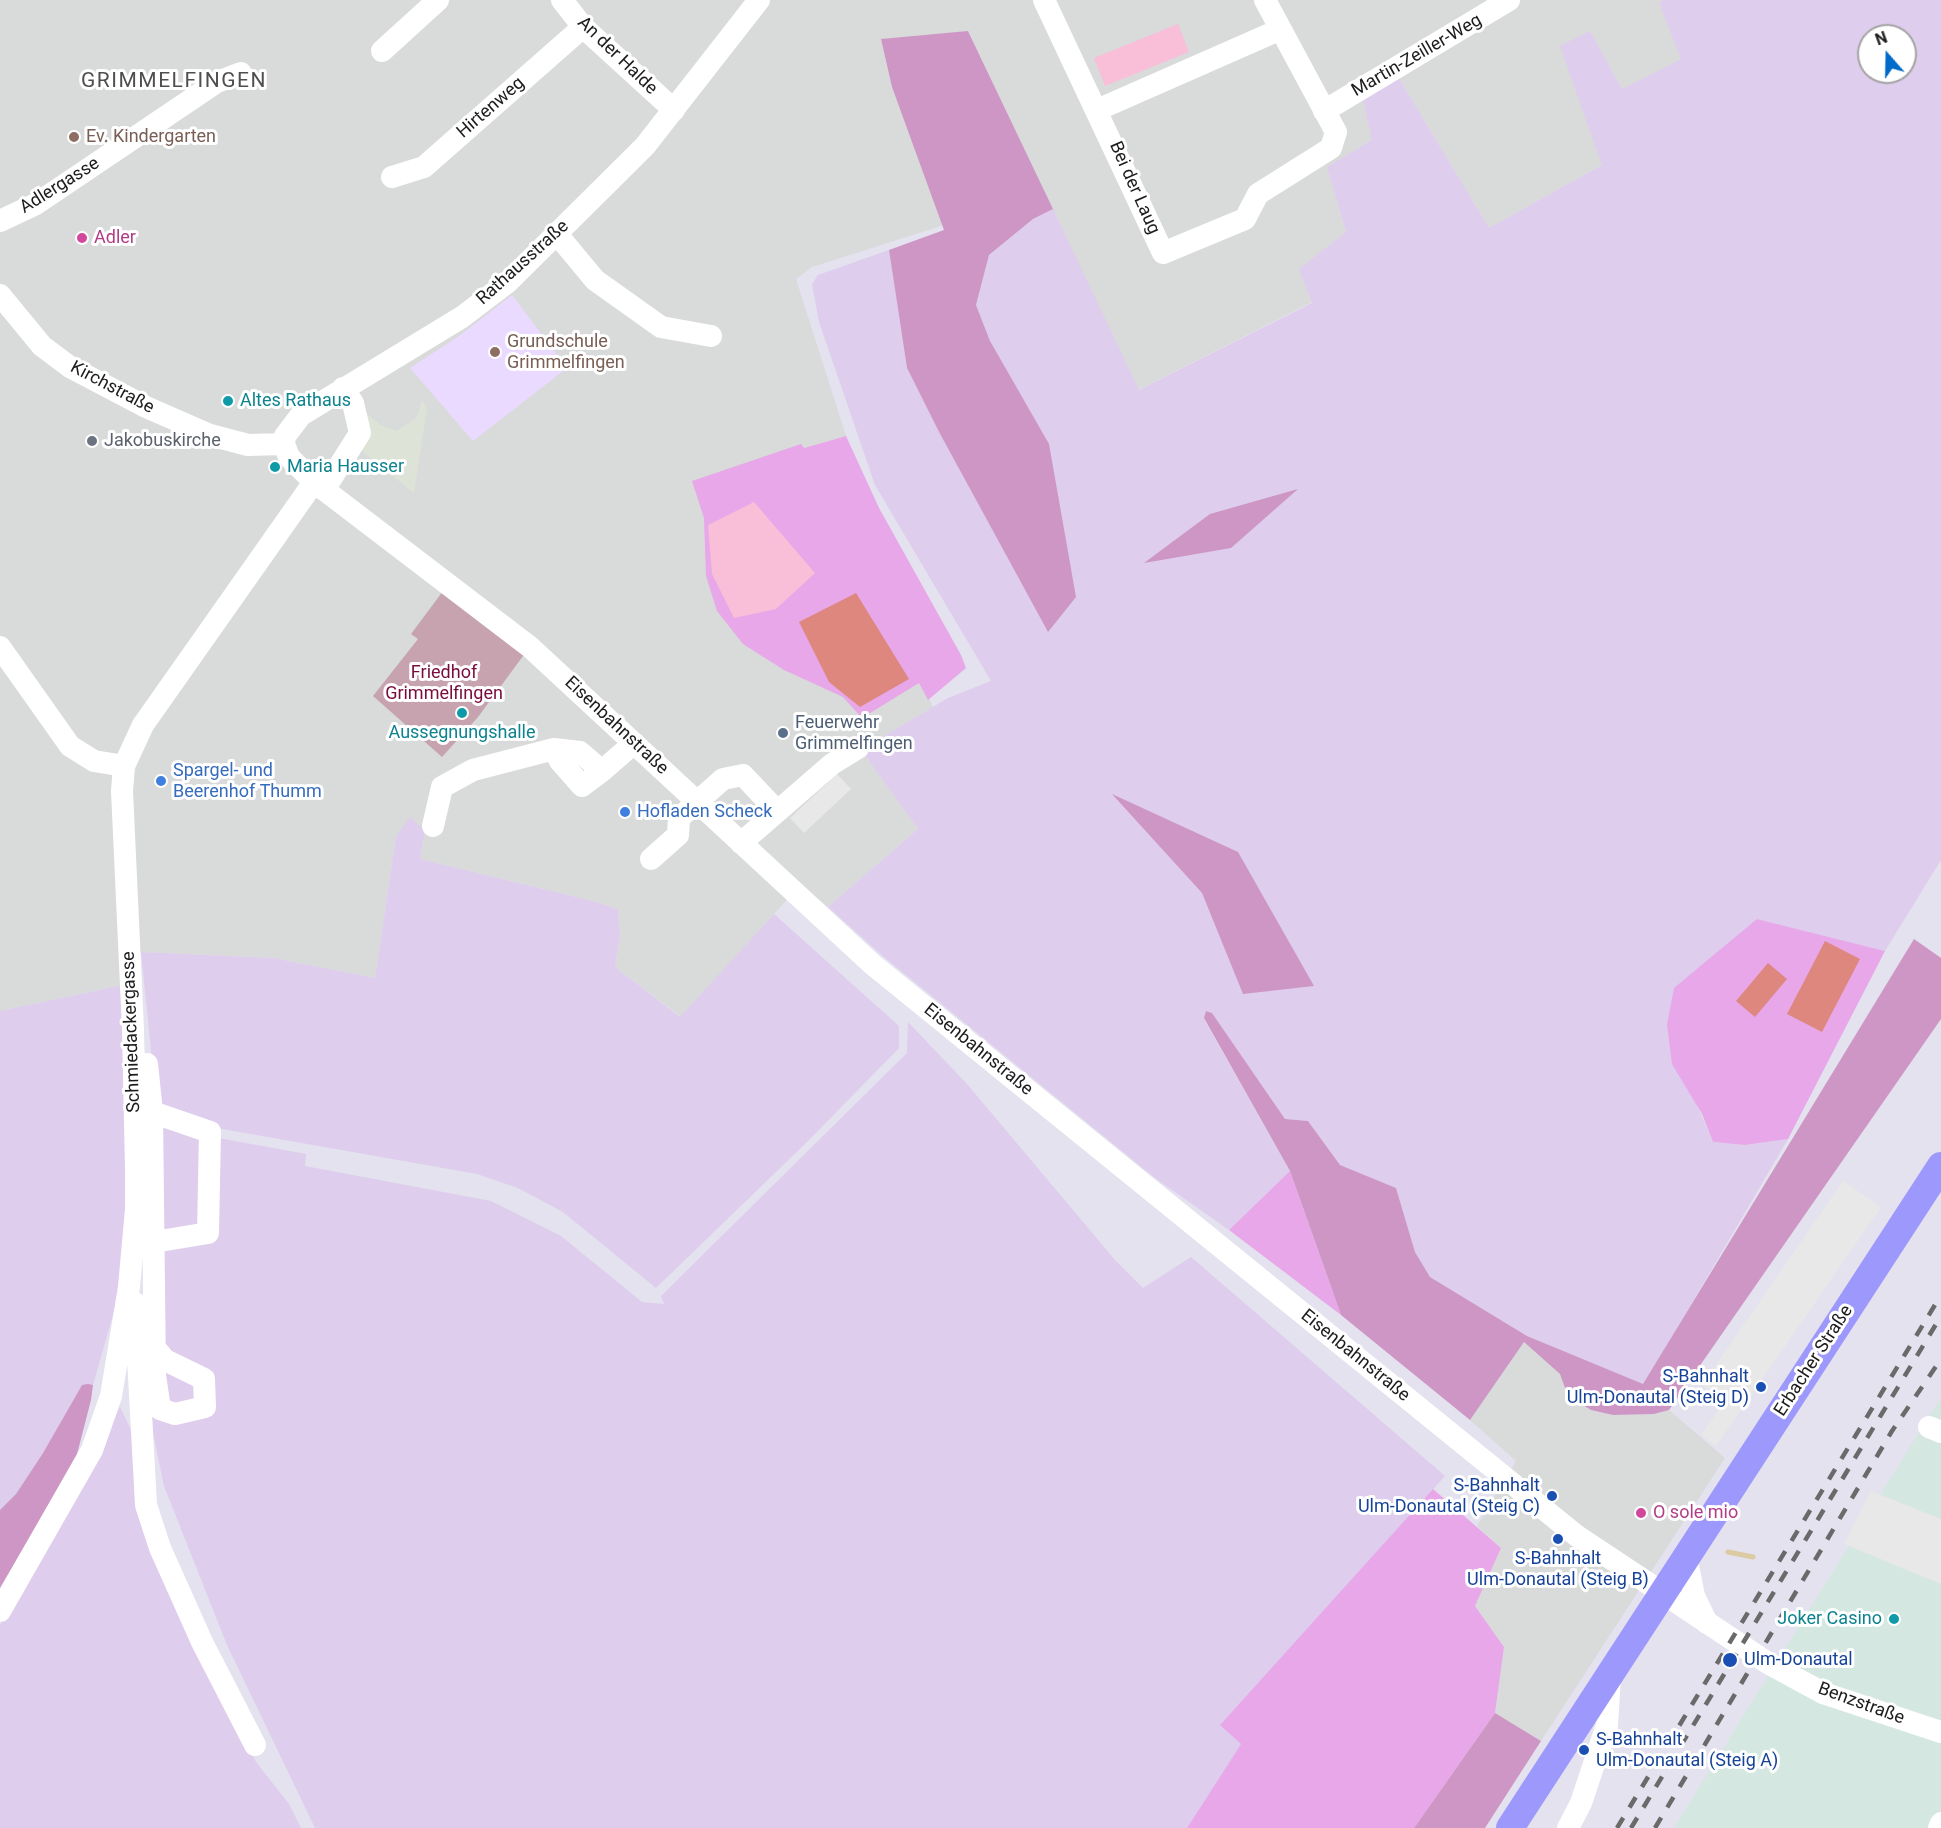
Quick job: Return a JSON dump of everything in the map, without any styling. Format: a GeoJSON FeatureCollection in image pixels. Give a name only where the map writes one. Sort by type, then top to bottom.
{"type":"FeatureCollection","features":[{"type":"Feature","properties":{"kind":"main road","name":"Erbacher Straße"},"geometry":{"type":"LineString","coordinates":[[1510,1828],[1941,1166]]}},
{"type":"Feature","properties":{"kind":"street"},"geometry":{"type":"LineString","coordinates":[[382,51],[438,0]]}},
{"type":"Feature","properties":{"kind":"street","name":"An der Halde"},"geometry":{"type":"LineString","coordinates":[[562,0],[584,27],[674,110]]}},
{"type":"Feature","properties":{"kind":"street","name":"Rathausstraße"},"geometry":{"type":"LineString","coordinates":[[284,444],[288,429],[301,415],[462,317],[508,282],[645,146],[759,0]]}},
{"type":"Feature","properties":{"kind":"street","name":"Bei der Laug"},"geometry":{"type":"LineString","coordinates":[[1044,0],[1163,254],[1245,219],[1258,194],[1331,148],[1336,132],[1279,30],[1265,0]]}},
{"type":"Feature","properties":{"kind":"street","name":"Martin-Zeiller-Weg"},"geometry":{"type":"LineString","coordinates":[[1324,111],[1509,0]]}},
{"type":"Feature","properties":{"kind":"street","name":"Hirtenweg"},"geometry":{"type":"LineString","coordinates":[[392,177],[424,167],[584,27]]}},
{"type":"Feature","properties":{"kind":"street"},"geometry":{"type":"LineString","coordinates":[[1097,110],[1279,30]]}},
{"type":"Feature","properties":{"kind":"street","name":"Adlergasse"},"geometry":{"type":"LineString","coordinates":[[0,221],[36,204],[217,82],[241,73]]}},
{"type":"Feature","properties":{"kind":"street"},"geometry":{"type":"LineString","coordinates":[[556,233],[595,280],[661,327],[711,336]]}},
{"type":"Feature","properties":{"kind":"street","name":"Kirchstraße"},"geometry":{"type":"LineString","coordinates":[[0,295],[42,346],[70,367],[146,407],[210,435],[248,446],[284,444]]}},
{"type":"Feature","properties":{"kind":"street","name":"Schmiedackergasse"},"geometry":{"type":"LineString","coordinates":[[0,1611],[92,1450],[111,1396],[129,1287],[136,1209],[133,1029],[122,791],[124,766],[143,725],[360,433],[353,403],[343,388]]}},
{"type":"Feature","properties":{"kind":"street"},"geometry":{"type":"LineString","coordinates":[[284,444],[294,463],[319,486]]}},
{"type":"Feature","properties":{"kind":"street","name":"Eisenbahnstraße"},"geometry":{"type":"LineString","coordinates":[[319,486],[530,646],[741,843],[900,986],[1545,1511],[1661,1594]]}},
{"type":"Feature","properties":{"kind":"street"},"geometry":{"type":"LineString","coordinates":[[0,647],[70,746],[94,761],[124,766]]}},
{"type":"Feature","properties":{"kind":"street"},"geometry":{"type":"LineString","coordinates":[[433,826],[442,788],[473,770],[554,749],[580,752],[602,771],[634,742]]}},
{"type":"Feature","properties":{"kind":"street"},"geometry":{"type":"LineString","coordinates":[[741,843],[832,764],[858,748]]}},
{"type":"Feature","properties":{"kind":"street"},"geometry":{"type":"LineString","coordinates":[[651,859],[678,835],[679,818],[723,778],[743,775],[777,811]]}},
{"type":"Feature","properties":{"kind":"street"},"geometry":{"type":"LineString","coordinates":[[133,1029],[144,1046],[152,1112],[155,1348]]}},
{"type":"Feature","properties":{"kind":"street"},"geometry":{"type":"LineString","coordinates":[[152,1112],[210,1132],[208,1233],[154,1242]]}},
{"type":"Feature","properties":{"kind":"street"},"geometry":{"type":"LineString","coordinates":[[129,1287],[136,1306],[146,1505],[160,1548],[197,1632],[255,1745]]}},
{"type":"Feature","properties":{"kind":"street"},"geometry":{"type":"LineString","coordinates":[[1686,1556],[1694,1596],[1713,1628]]}},
{"type":"Feature","properties":{"kind":"street","name":"Benzstraße"},"geometry":{"type":"LineString","coordinates":[[1661,1594],[1768,1663],[1823,1693],[1941,1732]]}},
{"type":"Feature","properties":{"kind":"street"},"geometry":{"type":"LineString","coordinates":[[1568,1828],[1581,1803],[1607,1725],[1610,1676]]}},
{"type":"Feature","properties":{"kind":"street"},"geometry":{"type":"LineString","coordinates":[[1939,1828],[1941,1823]]}},
{"type":"Feature","properties":{"kind":"shaded area"},"geometry":{"type":"Polygon","coordinates":[[[0,0],[1663,0],[1659,3],[1682,59],[1622,89],[1590,31],[1602,165],[1489,228],[1397,75],[1373,140],[1327,167],[1346,232],[1300,269],[1312,302],[1138,390],[969,32],[881,39],[892,87],[944,225],[812,267],[796,279],[846,436],[804,448],[933,707],[861,750],[918,829],[828,907],[801,884],[681,1017],[615,967],[620,935],[618,909],[420,859],[425,832],[396,837],[375,978],[273,958],[141,952],[126,955],[128,984],[0,1011],[0,0]]]}},
{"type":"Feature","properties":{"kind":"shaded area"},"geometry":{"type":"Polygon","coordinates":[[[1663,0],[1941,0],[1941,860],[1885,951],[1757,919],[1696,1103],[1713,1142],[1745,1145],[1788,1139],[1644,1385],[1527,1336],[1430,1277],[1415,1252],[1396,1188],[1340,1165],[1308,1121],[1285,1119],[1212,1013],[1206,1011],[1204,1019],[1290,1171],[1229,1230],[1155,1178],[884,957],[828,907],[918,829],[861,750],[948,698],[991,681],[875,485],[819,322],[812,284],[818,275],[889,250],[907,368],[939,432],[1048,632],[990,341],[976,305],[989,255],[1033,219],[1053,209],[1139,390],[1312,303],[1299,269],[1346,232],[1327,167],[1372,140],[1362,95],[1397,75],[1489,228],[1602,165],[1560,46],[1590,31],[1622,89],[1681,59],[1659,3],[1663,0]],[[1114,795],[1202,893],[1243,993],[1314,986],[1114,795]]]}},
{"type":"Feature","properties":{"kind":"shaded area"},"geometry":{"type":"Polygon","coordinates":[[[1178,24],[1189,52],[1105,86],[1094,58],[1178,24]]]}},
{"type":"Feature","properties":{"kind":"shaded area"},"geometry":{"type":"Polygon","coordinates":[[[968,31],[1053,209],[1033,219],[989,255],[976,305],[990,341],[1049,444],[1076,597],[1048,632],[939,432],[907,368],[889,250],[944,230],[892,87],[881,39],[968,31]]]}},
{"type":"Feature","properties":{"kind":"shaded area","name":"Grundschule Grimmelfingen"},"geometry":{"type":"Polygon","coordinates":[[[512,295],[567,368],[473,441],[410,368],[459,336],[512,295]]]}},
{"type":"Feature","properties":{"kind":"shaded area"},"geometry":{"type":"Polygon","coordinates":[[[422,400],[427,409],[414,493],[353,444],[353,403],[381,425],[397,431],[417,417],[422,400]]]}},
{"type":"Feature","properties":{"kind":"shaded area"},"geometry":{"type":"Polygon","coordinates":[[[846,436],[879,508],[961,655],[966,668],[928,700],[919,683],[862,718],[843,697],[784,670],[743,644],[717,611],[706,576],[704,518],[692,481],[801,444],[804,448],[846,436]]]}},
{"type":"Feature","properties":{"kind":"shaded area"},"geometry":{"type":"Polygon","coordinates":[[[1298,489],[1231,548],[1144,563],[1210,514],[1298,489]]]}},
{"type":"Feature","properties":{"kind":"shaded area"},"geometry":{"type":"Polygon","coordinates":[[[754,502],[815,573],[776,609],[734,618],[712,574],[708,525],[754,502]]]}},
{"type":"Feature","properties":{"kind":"shaded area"},"geometry":{"type":"Polygon","coordinates":[[[856,593],[909,679],[860,707],[829,682],[799,622],[856,593]]]}},
{"type":"Feature","properties":{"kind":"shaded area"},"geometry":{"type":"Polygon","coordinates":[[[837,774],[851,789],[804,833],[790,818],[837,774]]]}},
{"type":"Feature","properties":{"kind":"shaded area"},"geometry":{"type":"Polygon","coordinates":[[[1112,794],[1238,852],[1314,986],[1243,994],[1202,893],[1112,794]]]}},
{"type":"Feature","properties":{"kind":"shaded area"},"geometry":{"type":"Polygon","coordinates":[[[410,817],[425,831],[420,859],[618,909],[620,935],[615,967],[680,1017],[774,914],[899,1026],[899,1048],[808,1141],[656,1288],[563,1212],[518,1188],[477,1174],[217,1128],[157,1108],[141,952],[273,958],[375,978],[396,837],[410,817]]]}},
{"type":"Feature","properties":{"kind":"shaded area"},"geometry":{"type":"Polygon","coordinates":[[[1757,919],[1885,951],[1788,1139],[1745,1145],[1713,1142],[1702,1114],[1672,1064],[1667,1025],[1674,988],[1757,919]]]}},
{"type":"Feature","properties":{"kind":"shaded area"},"geometry":{"type":"Polygon","coordinates":[[[1914,939],[1941,958],[1941,1019],[1669,1410],[1654,1414],[1613,1415],[1591,1410],[1568,1396],[1560,1374],[1524,1342],[1470,1420],[1341,1315],[1290,1171],[1204,1018],[1206,1011],[1212,1013],[1285,1119],[1308,1121],[1340,1165],[1396,1188],[1415,1252],[1430,1277],[1527,1336],[1643,1384],[1914,939]]]}},
{"type":"Feature","properties":{"kind":"shaded area"},"geometry":{"type":"Polygon","coordinates":[[[1825,941],[1860,959],[1822,1032],[1787,1014],[1825,941]]]}},
{"type":"Feature","properties":{"kind":"shaded area"},"geometry":{"type":"Polygon","coordinates":[[[1768,963],[1787,979],[1755,1017],[1736,1001],[1768,963]]]}},
{"type":"Feature","properties":{"kind":"shaded area"},"geometry":{"type":"Polygon","coordinates":[[[128,984],[129,1215],[124,1276],[93,1385],[82,1385],[43,1453],[16,1494],[0,1510],[0,1011],[128,984]]]}},
{"type":"Feature","properties":{"kind":"shaded area"},"geometry":{"type":"Polygon","coordinates":[[[908,1022],[967,1084],[1115,1260],[1143,1288],[1191,1257],[1445,1476],[1221,1724],[1241,1744],[1187,1828],[315,1828],[227,1645],[164,1486],[152,1428],[147,1125],[306,1154],[305,1166],[491,1201],[561,1236],[642,1302],[664,1304],[661,1296],[907,1053],[908,1022]]]}},
{"type":"Feature","properties":{"kind":"shaded area"},"geometry":{"type":"Polygon","coordinates":[[[1290,1171],[1341,1315],[1229,1230],[1290,1171]]]}},
{"type":"Feature","properties":{"kind":"shaded area"},"geometry":{"type":"Polygon","coordinates":[[[1843,1181],[1881,1207],[1716,1446],[1701,1435],[1725,1401],[1702,1385],[1843,1181]]]}},
{"type":"Feature","properties":{"kind":"shaded area"},"geometry":{"type":"Polygon","coordinates":[[[1524,1342],[1561,1374],[1568,1396],[1591,1410],[1613,1415],[1654,1414],[1669,1410],[1725,1458],[1541,1741],[1495,1713],[1504,1647],[1475,1606],[1501,1548],[1477,1526],[1516,1461],[1470,1420],[1524,1342]]]}},
{"type":"Feature","properties":{"kind":"shaded area"},"geometry":{"type":"Polygon","coordinates":[[[82,1385],[93,1385],[91,1400],[76,1458],[0,1588],[0,1510],[16,1494],[43,1453],[82,1385]]]}},
{"type":"Feature","properties":{"kind":"shaded area"},"geometry":{"type":"Polygon","coordinates":[[[1941,1397],[1941,1828],[1674,1828],[1941,1397]]]}},
{"type":"Feature","properties":{"kind":"shaded area"},"geometry":{"type":"Polygon","coordinates":[[[120,1407],[131,1430],[162,1568],[256,1762],[289,1804],[301,1828],[0,1828],[0,1625],[120,1407]]]}},
{"type":"Feature","properties":{"kind":"shaded area"},"geometry":{"type":"Polygon","coordinates":[[[1433,1489],[1501,1548],[1475,1606],[1504,1647],[1495,1713],[1414,1828],[1187,1828],[1241,1744],[1220,1725],[1433,1489]]]}},
{"type":"Feature","properties":{"kind":"shaded area"},"geometry":{"type":"Polygon","coordinates":[[[1871,1491],[1941,1519],[1941,1584],[1844,1544],[1871,1491]]]}},
{"type":"Feature","properties":{"kind":"shaded area"},"geometry":{"type":"Polygon","coordinates":[[[1495,1713],[1541,1741],[1485,1828],[1414,1828],[1495,1713]]]}},
{"type":"Feature","properties":{"kind":"green space","name":"Friedhof Grimmelfingen"},"geometry":{"type":"Polygon","coordinates":[[[446,587],[526,652],[478,717],[442,757],[373,696],[418,639],[411,634],[446,587]]]}},
{"type":"Feature","properties":{"kind":"waterway"},"geometry":{"type":"LineString","coordinates":[[1728,1552],[1753,1557]]}},
{"type":"Feature","properties":{"kind":"railway"},"geometry":{"type":"LineString","coordinates":[[1617,1828],[1941,1295]]}},
{"type":"Feature","properties":{"kind":"railway"},"geometry":{"type":"LineString","coordinates":[[1631,1828],[1941,1316]]}},
{"type":"Feature","properties":{"kind":"railway"},"geometry":{"type":"LineString","coordinates":[[1655,1828],[1892,1431],[1941,1359]]}},
{"type":"Feature","properties":{"kind":"place","name":"Ev. Kindergarten"},"geometry":{"type":"Point","coordinates":[74,137]}},
{"type":"Feature","properties":{"kind":"place","name":"Adler"},"geometry":{"type":"Point","coordinates":[82,238]}},
{"type":"Feature","properties":{"kind":"place","name":"Grundschule Grimmelfingen"},"geometry":{"type":"Point","coordinates":[495,352]}},
{"type":"Feature","properties":{"kind":"place","name":"Altes Rathaus"},"geometry":{"type":"Point","coordinates":[228,401]}},
{"type":"Feature","properties":{"kind":"place","name":"Jakobuskirche"},"geometry":{"type":"Point","coordinates":[92,441]}},
{"type":"Feature","properties":{"kind":"place","name":"Maria Hausser"},"geometry":{"type":"Point","coordinates":[275,467]}},
{"type":"Feature","properties":{"kind":"place","name":"Aussegnungshalle"},"geometry":{"type":"Point","coordinates":[462,713]}},
{"type":"Feature","properties":{"kind":"place","name":"Feuerwehr Grimmelfingen"},"geometry":{"type":"Point","coordinates":[783,733]}},
{"type":"Feature","properties":{"kind":"place","name":"Spargel- und Beerenhof Thumm"},"geometry":{"type":"Point","coordinates":[161,781]}},
{"type":"Feature","properties":{"kind":"place","name":"Hofladen Scheck"},"geometry":{"type":"Point","coordinates":[625,812]}},
{"type":"Feature","properties":{"kind":"place","name":"S-Bahnhalt Ulm-Donautal (Steig D)"},"geometry":{"type":"Point","coordinates":[1761,1387]}},
{"type":"Feature","properties":{"kind":"place","name":"S-Bahnhalt Ulm-Donautal (Steig C)"},"geometry":{"type":"Point","coordinates":[1552,1496]}},
{"type":"Feature","properties":{"kind":"place","name":"O sole mio"},"geometry":{"type":"Point","coordinates":[1641,1513]}},
{"type":"Feature","properties":{"kind":"place","name":"S-Bahnhalt Ulm-Donautal (Steig B)"},"geometry":{"type":"Point","coordinates":[1558,1539]}},
{"type":"Feature","properties":{"kind":"place","name":"Joker Casino"},"geometry":{"type":"Point","coordinates":[1894,1619]}},
{"type":"Feature","properties":{"kind":"place","name":"Ulm-Donautal"},"geometry":{"type":"Point","coordinates":[1730,1660]}},
{"type":"Feature","properties":{"kind":"place","name":"S-Bahnhalt Ulm-Donautal (Steig A)"},"geometry":{"type":"Point","coordinates":[1584,1750]}},
{"type":"Feature","properties":{"kind":"district","name":"GRIMMELFINGEN"},"geometry":{"type":"Point","coordinates":[174,82]}}]}
